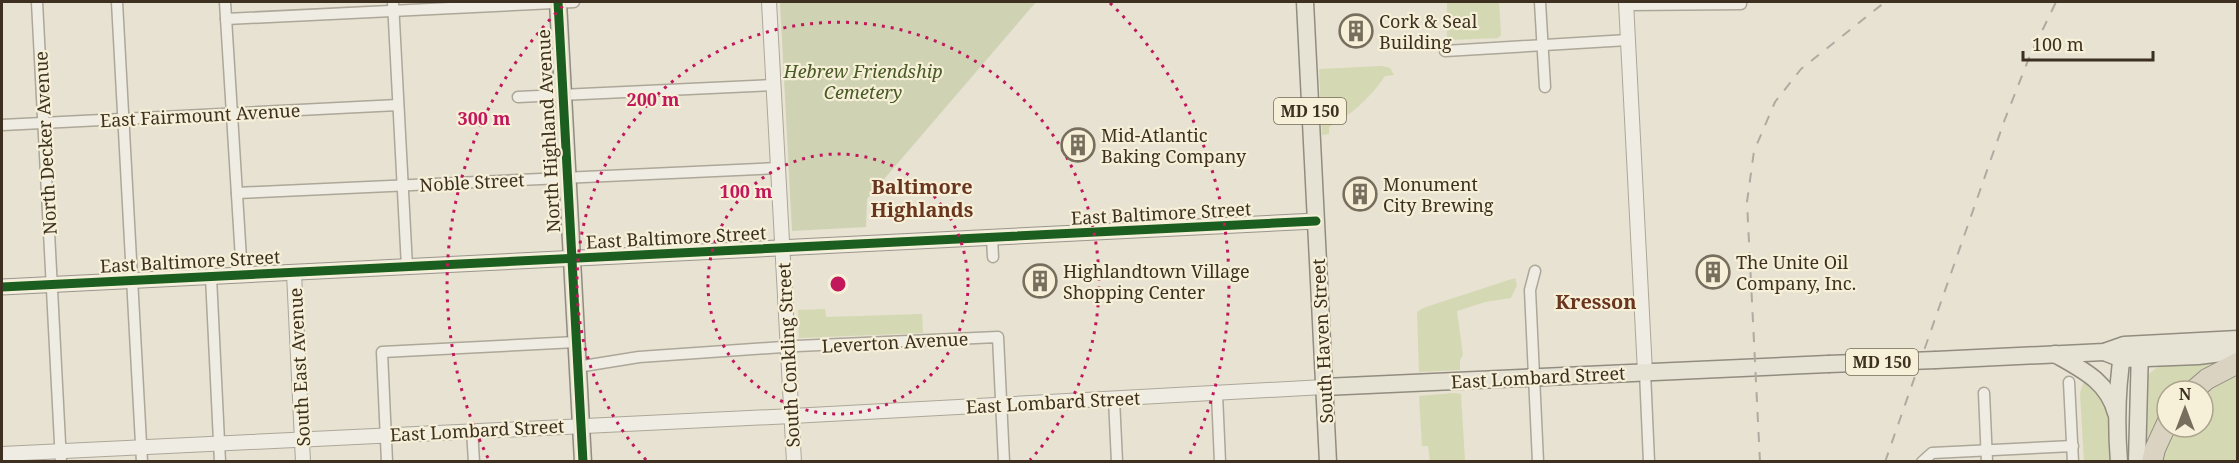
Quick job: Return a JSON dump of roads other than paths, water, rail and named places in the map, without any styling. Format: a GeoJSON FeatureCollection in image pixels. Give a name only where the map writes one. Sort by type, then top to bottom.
{"type":"FeatureCollection","features":[{"type":"Feature","properties":{"kind":"highway"},"geometry":{"type":"LineString","coordinates":[[2207,379],[2238,363]]}},
{"type":"Feature","properties":{"kind":"highway"},"geometry":{"type":"LineString","coordinates":[[2152,462],[2160,439]]}},
{"type":"Feature","properties":{"kind":"main road","name":"North Highland Avenue"},"geometry":{"type":"LineString","coordinates":[[564,2],[562,94],[583,462]]}},
{"type":"Feature","properties":{"kind":"main road","name":"MD 150"},"geometry":{"type":"LineString","coordinates":[[1305,2],[1316,221]]}},
{"type":"Feature","properties":{"kind":"main road","name":"East Baltimore Street"},"geometry":{"type":"LineString","coordinates":[[2,287],[1316,221]]}},
{"type":"Feature","properties":{"kind":"main road","name":"South Haven Street"},"geometry":{"type":"LineString","coordinates":[[1316,221],[1328,462]]}},
{"type":"Feature","properties":{"kind":"main road","name":"East Lombard Street"},"geometry":{"type":"LineString","coordinates":[[2131,352],[2238,339]]}},
{"type":"Feature","properties":{"kind":"main road","name":"East Lombard Street"},"geometry":{"type":"LineString","coordinates":[[1324,387],[2048,354],[2131,352],[2198,356],[2238,351]]}},
{"type":"Feature","properties":{"kind":"main road"},"geometry":{"type":"LineString","coordinates":[[2119,462],[2118,422],[2131,352]]}},
{"type":"Feature","properties":{"kind":"main road"},"geometry":{"type":"LineString","coordinates":[[2131,352],[2137,462]]}},
{"type":"Feature","properties":{"kind":"main road"},"geometry":{"type":"LineString","coordinates":[[2048,354],[2094,377],[2104,386],[2113,401],[2118,422]]}},
{"type":"Feature","properties":{"kind":"street","name":"North Decker Avenue"},"geometry":{"type":"LineString","coordinates":[[37,2],[61,456]]}},
{"type":"Feature","properties":{"kind":"street"},"geometry":{"type":"LineString","coordinates":[[117,2],[142,462]]}},
{"type":"Feature","properties":{"kind":"street"},"geometry":{"type":"LineString","coordinates":[[225,2],[242,275]]}},
{"type":"Feature","properties":{"kind":"street"},"geometry":{"type":"LineString","coordinates":[[226,19],[393,6],[564,2]]}},
{"type":"Feature","properties":{"kind":"street","name":"South Conkling Street"},"geometry":{"type":"LineString","coordinates":[[770,2],[794,462]]}},
{"type":"Feature","properties":{"kind":"street"},"geometry":{"type":"LineString","coordinates":[[1540,2],[1545,87]]}},
{"type":"Feature","properties":{"kind":"street"},"geometry":{"type":"LineString","coordinates":[[1649,462],[1626,3],[1741,4]]}},
{"type":"Feature","properties":{"kind":"street"},"geometry":{"type":"LineString","coordinates":[[393,6],[407,267]]}},
{"type":"Feature","properties":{"kind":"street"},"geometry":{"type":"LineString","coordinates":[[1445,51],[1628,40]]}},
{"type":"Feature","properties":{"kind":"street"},"geometry":{"type":"LineString","coordinates":[[518,97],[774,85]]}},
{"type":"Feature","properties":{"kind":"street","name":"East Fairmount Avenue"},"geometry":{"type":"LineString","coordinates":[[2,125],[398,105]]}},
{"type":"Feature","properties":{"kind":"street","name":"Noble Street"},"geometry":{"type":"LineString","coordinates":[[237,193],[778,168]]}},
{"type":"Feature","properties":{"kind":"street"},"geometry":{"type":"LineString","coordinates":[[992,238],[993,257]]}},
{"type":"Feature","properties":{"kind":"street"},"geometry":{"type":"LineString","coordinates":[[1535,271],[1530,290],[1538,462]]}},
{"type":"Feature","properties":{"kind":"street","name":"South East Avenue"},"geometry":{"type":"LineString","coordinates":[[294,273],[303,462]]}},
{"type":"Feature","properties":{"kind":"street"},"geometry":{"type":"LineString","coordinates":[[211,277],[220,462]]}},
{"type":"Feature","properties":{"kind":"street","name":"Leverton Avenue"},"geometry":{"type":"LineString","coordinates":[[578,367],[639,357],[998,337],[1001,405]]}},
{"type":"Feature","properties":{"kind":"street"},"geometry":{"type":"LineString","coordinates":[[387,462],[382,352],[576,342]]}},
{"type":"Feature","properties":{"kind":"street"},"geometry":{"type":"LineString","coordinates":[[2069,382],[2073,462]]}},
{"type":"Feature","properties":{"kind":"street","name":"East Lombard Street"},"geometry":{"type":"LineString","coordinates":[[2,454],[61,456],[141,447],[792,416],[1324,387]]}},
{"type":"Feature","properties":{"kind":"street"},"geometry":{"type":"LineString","coordinates":[[1984,393],[1987,456]]}},
{"type":"Feature","properties":{"kind":"street"},"geometry":{"type":"LineString","coordinates":[[1217,394],[1220,462]]}},
{"type":"Feature","properties":{"kind":"street"},"geometry":{"type":"LineString","coordinates":[[1114,399],[1117,462]]}},
{"type":"Feature","properties":{"kind":"street"},"geometry":{"type":"LineString","coordinates":[[1001,405],[1004,462]]}},
{"type":"Feature","properties":{"kind":"street"},"geometry":{"type":"LineString","coordinates":[[472,430],[474,462]]}},
{"type":"Feature","properties":{"kind":"street"},"geometry":{"type":"LineString","coordinates":[[1922,462],[1932,453],[1987,456],[2073,447]]}},
{"type":"Feature","properties":{"kind":"railway"},"geometry":{"type":"LineString","coordinates":[[1760,462],[1747,202],[1754,151],[1775,102],[1801,69],[1885,2]]}},
{"type":"Feature","properties":{"kind":"railway"},"geometry":{"type":"LineString","coordinates":[[1885,462],[2005,119],[2029,58],[2056,2]]}},
{"type":"Feature","properties":{"kind":"place","name":"Cork & Seal Building"},"geometry":{"type":"Point","coordinates":[1356,31]}},
{"type":"Feature","properties":{"kind":"place","name":"Mid-Atlantic Baking Company"},"geometry":{"type":"Point","coordinates":[1078,145]}},
{"type":"Feature","properties":{"kind":"place","name":"Monument City Brewing"},"geometry":{"type":"Point","coordinates":[1360,194]}},
{"type":"Feature","properties":{"kind":"place","name":"The Unite Oil Company, Inc."},"geometry":{"type":"Point","coordinates":[1713,272]}},
{"type":"Feature","properties":{"kind":"place","name":"Highlandtown Village Shopping Center"},"geometry":{"type":"Point","coordinates":[1040,281]}},
{"type":"Feature","properties":{"kind":"district","name":"Baltimore Highlands"},"geometry":{"type":"Point","coordinates":[922,198]}},
{"type":"Feature","properties":{"kind":"district","name":"Kresson"},"geometry":{"type":"Point","coordinates":[1596,301]}},
{"type":"Feature","properties":{"kind":"park label","name":"Hebrew Friendship Cemetery"},"geometry":{"type":"Point","coordinates":[863,82]}}]}
